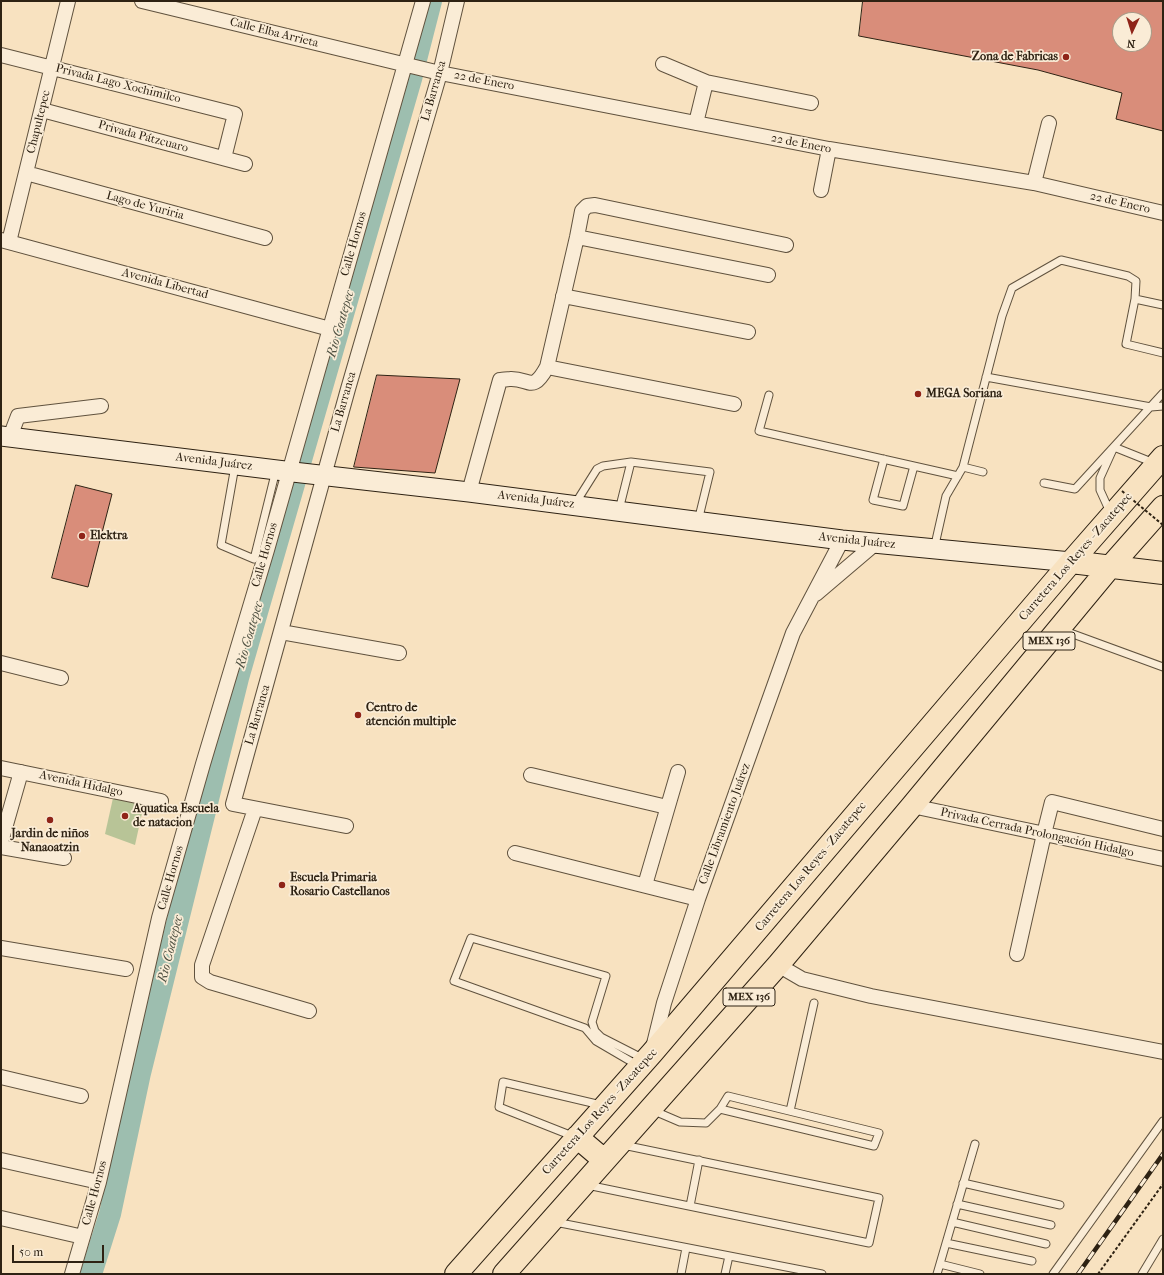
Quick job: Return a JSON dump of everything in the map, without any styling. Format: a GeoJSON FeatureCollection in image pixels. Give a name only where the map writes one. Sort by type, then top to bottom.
{"type":"FeatureCollection","features":[{"type":"Feature","properties":{"kind":"main road","name":"Carretera Los Reyes - Zacatepec"},"geometry":{"type":"LineString","coordinates":[[456,1274],[646,1060],[1071,562],[1160,461]]}},
{"type":"Feature","properties":{"kind":"main road","name":"MEX 136"},"geometry":{"type":"LineString","coordinates":[[504,1274],[778,965],[1110,567],[1163,508]]}},
{"type":"Feature","properties":{"kind":"main road"},"geometry":{"type":"LineString","coordinates":[[1071,562],[1158,571]]}},
{"type":"Feature","properties":{"kind":"main road"},"geometry":{"type":"LineString","coordinates":[[577,1137],[604,1160]]}},
{"type":"Feature","properties":{"kind":"street","name":"Chapultepec"},"geometry":{"type":"LineString","coordinates":[[5,241],[26,173],[68,1]]}},
{"type":"Feature","properties":{"kind":"street","name":"Calle Elba Arrieta"},"geometry":{"type":"LineString","coordinates":[[142,1],[438,72]]}},
{"type":"Feature","properties":{"kind":"street","name":"Calle Hornos"},"geometry":{"type":"LineString","coordinates":[[72,1274],[99,1182],[160,918],[286,471],[330,329],[407,65],[423,1]]}},
{"type":"Feature","properties":{"kind":"street","name":"La Barranca"},"geometry":{"type":"LineString","coordinates":[[255,809],[233,804],[281,632],[318,475],[348,389],[457,1]]}},
{"type":"Feature","properties":{"kind":"street","name":"Privada Lago Xochimilco"},"geometry":{"type":"LineString","coordinates":[[1,55],[235,114],[224,158]]}},
{"type":"Feature","properties":{"kind":"street"},"geometry":{"type":"LineString","coordinates":[[663,64],[706,82],[811,103]]}},
{"type":"Feature","properties":{"kind":"street","name":"22 de Enero"},"geometry":{"type":"LineString","coordinates":[[438,72],[828,149],[1034,183],[1163,212]]}},
{"type":"Feature","properties":{"kind":"street"},"geometry":{"type":"LineString","coordinates":[[696,123],[706,82]]}},
{"type":"Feature","properties":{"kind":"street","name":"Privada Pátzcuaro"},"geometry":{"type":"LineString","coordinates":[[42,110],[245,164]]}},
{"type":"Feature","properties":{"kind":"street"},"geometry":{"type":"LineString","coordinates":[[1034,183],[1049,123]]}},
{"type":"Feature","properties":{"kind":"street"},"geometry":{"type":"LineString","coordinates":[[821,190],[828,149]]}},
{"type":"Feature","properties":{"kind":"street","name":"Lago de Yuriria"},"geometry":{"type":"LineString","coordinates":[[26,173],[265,238]]}},
{"type":"Feature","properties":{"kind":"street"},"geometry":{"type":"LineString","coordinates":[[469,492],[500,380],[510,378],[529,383],[536,382],[547,367],[582,211],[586,206],[594,205],[786,245]]}},
{"type":"Feature","properties":{"kind":"street"},"geometry":{"type":"LineString","coordinates":[[577,237],[768,275]]}},
{"type":"Feature","properties":{"kind":"street","name":"Avenida Libertad"},"geometry":{"type":"LineString","coordinates":[[5,241],[330,329]]}},
{"type":"Feature","properties":{"kind":"street"},"geometry":{"type":"LineString","coordinates":[[563,296],[748,332]]}},
{"type":"Feature","properties":{"kind":"street"},"geometry":{"type":"LineString","coordinates":[[547,367],[734,404]]}},
{"type":"Feature","properties":{"kind":"street"},"geometry":{"type":"LineString","coordinates":[[6,436],[18,416],[101,406]]}},
{"type":"Feature","properties":{"kind":"street","name":"Avenida Juárez"},"geometry":{"type":"LineString","coordinates":[[6,436],[235,465],[575,505],[842,540],[1071,562]]}},
{"type":"Feature","properties":{"kind":"street","name":"Calle Libramiento Juárez"},"geometry":{"type":"LineString","coordinates":[[646,1060],[698,899],[793,633],[842,540]]}},
{"type":"Feature","properties":{"kind":"street","name":"Calle Libramiento Juárez"},"geometry":{"type":"LineString","coordinates":[[810,600],[876,543]]}},
{"type":"Feature","properties":{"kind":"street"},"geometry":{"type":"LineString","coordinates":[[281,632],[399,653]]}},
{"type":"Feature","properties":{"kind":"street"},"geometry":{"type":"LineString","coordinates":[[1,663],[61,678]]}},
{"type":"Feature","properties":{"kind":"street","name":"Avenida Hidalgo"},"geometry":{"type":"LineString","coordinates":[[1,768],[162,801]]}},
{"type":"Feature","properties":{"kind":"street"},"geometry":{"type":"LineString","coordinates":[[1,842],[21,772]]}},
{"type":"Feature","properties":{"kind":"street"},"geometry":{"type":"LineString","coordinates":[[644,886],[678,772]]}},
{"type":"Feature","properties":{"kind":"street"},"geometry":{"type":"LineString","coordinates":[[531,775],[667,807]]}},
{"type":"Feature","properties":{"kind":"street"},"geometry":{"type":"LineString","coordinates":[[1017,954],[1052,802],[1163,829]]}},
{"type":"Feature","properties":{"kind":"street","name":"Privada Cerrada Prolongación Hidalgo"},"geometry":{"type":"LineString","coordinates":[[912,806],[1163,860]]}},
{"type":"Feature","properties":{"kind":"street"},"geometry":{"type":"LineString","coordinates":[[309,1012],[210,982],[202,977],[202,965],[255,809],[346,826]]}},
{"type":"Feature","properties":{"kind":"street"},"geometry":{"type":"LineString","coordinates":[[1,847],[64,858]]}},
{"type":"Feature","properties":{"kind":"street"},"geometry":{"type":"LineString","coordinates":[[515,853],[698,899]]}},
{"type":"Feature","properties":{"kind":"street"},"geometry":{"type":"LineString","coordinates":[[1,948],[126,969]]}},
{"type":"Feature","properties":{"kind":"street"},"geometry":{"type":"LineString","coordinates":[[778,965],[802,979],[870,996],[1163,1052]]}},
{"type":"Feature","properties":{"kind":"street"},"geometry":{"type":"LineString","coordinates":[[1,1077],[81,1096]]}},
{"type":"Feature","properties":{"kind":"street"},"geometry":{"type":"LineString","coordinates":[[1,1160],[99,1182]]}},
{"type":"Feature","properties":{"kind":"street"},"geometry":{"type":"LineString","coordinates":[[1,1218],[83,1237]]}},
{"type":"Feature","properties":{"kind":"lane"},"geometry":{"type":"LineString","coordinates":[[934,549],[946,496],[963,467],[1002,316],[1012,288],[1061,260],[1128,276],[1136,281],[1135,299],[1126,344],[1163,352]]}},
{"type":"Feature","properties":{"kind":"lane"},"geometry":{"type":"LineString","coordinates":[[1135,299],[1163,305]]}},
{"type":"Feature","properties":{"kind":"lane"},"geometry":{"type":"LineString","coordinates":[[986,377],[1151,407],[1163,406]]}},
{"type":"Feature","properties":{"kind":"lane"},"geometry":{"type":"LineString","coordinates":[[1044,483],[1075,489],[1163,393]]}},
{"type":"Feature","properties":{"kind":"lane"},"geometry":{"type":"LineString","coordinates":[[769,394],[759,431],[958,476]]}},
{"type":"Feature","properties":{"kind":"lane"},"geometry":{"type":"LineString","coordinates":[[1114,447],[1160,461]]}},
{"type":"Feature","properties":{"kind":"lane"},"geometry":{"type":"LineString","coordinates":[[1111,516],[1100,490],[1100,478],[1114,447]]}},
{"type":"Feature","properties":{"kind":"lane"},"geometry":{"type":"LineString","coordinates":[[884,459],[873,500],[903,506],[914,466]]}},
{"type":"Feature","properties":{"kind":"lane"},"geometry":{"type":"LineString","coordinates":[[618,511],[631,462]]}},
{"type":"Feature","properties":{"kind":"lane"},"geometry":{"type":"LineString","coordinates":[[575,505],[597,469],[603,466],[631,462],[710,472],[698,521]]}},
{"type":"Feature","properties":{"kind":"lane"},"geometry":{"type":"LineString","coordinates":[[235,465],[221,545],[254,559],[286,471]]}},
{"type":"Feature","properties":{"kind":"lane"},"geometry":{"type":"LineString","coordinates":[[963,467],[983,472]]}},
{"type":"Feature","properties":{"kind":"lane"},"geometry":{"type":"LineString","coordinates":[[1059,629],[1163,667]]}},
{"type":"Feature","properties":{"kind":"lane"},"geometry":{"type":"LineString","coordinates":[[471,938],[606,976],[592,1022],[595,1031],[601,1037],[646,1060],[596,1041],[585,1028],[454,981],[471,938]]}},
{"type":"Feature","properties":{"kind":"lane"},"geometry":{"type":"LineString","coordinates":[[790,1112],[814,1003]]}},
{"type":"Feature","properties":{"kind":"lane"},"geometry":{"type":"LineString","coordinates":[[577,1137],[499,1107],[503,1082],[605,1106]]}},
{"type":"Feature","properties":{"kind":"lane"},"geometry":{"type":"LineString","coordinates":[[650,1109],[680,1122],[706,1123],[720,1109],[728,1096],[879,1133],[874,1146],[720,1109]]}},
{"type":"Feature","properties":{"kind":"lane"},"geometry":{"type":"LineString","coordinates":[[1053,1274],[1163,1121]]}},
{"type":"Feature","properties":{"kind":"lane"},"geometry":{"type":"LineString","coordinates":[[583,1184],[869,1243],[879,1198],[619,1144]]}},
{"type":"Feature","properties":{"kind":"lane"},"geometry":{"type":"LineString","coordinates":[[937,1274],[974,1144]]}},
{"type":"Feature","properties":{"kind":"lane"},"geometry":{"type":"LineString","coordinates":[[690,1206],[699,1160]]}},
{"type":"Feature","properties":{"kind":"lane"},"geometry":{"type":"LineString","coordinates":[[963,1183],[1060,1205]]}},
{"type":"Feature","properties":{"kind":"lane"},"geometry":{"type":"LineString","coordinates":[[957,1204],[1051,1225]]}},
{"type":"Feature","properties":{"kind":"lane"},"geometry":{"type":"LineString","coordinates":[[550,1221],[822,1274]]}},
{"type":"Feature","properties":{"kind":"lane"},"geometry":{"type":"LineString","coordinates":[[952,1222],[1046,1244]]}},
{"type":"Feature","properties":{"kind":"lane"},"geometry":{"type":"LineString","coordinates":[[1142,1274],[1163,1239]]}},
{"type":"Feature","properties":{"kind":"lane"},"geometry":{"type":"LineString","coordinates":[[946,1243],[1032,1261]]}},
{"type":"Feature","properties":{"kind":"lane"},"geometry":{"type":"LineString","coordinates":[[681,1274],[686,1248]]}},
{"type":"Feature","properties":{"kind":"lane"},"geometry":{"type":"LineString","coordinates":[[724,1274],[729,1256]]}},
{"type":"Feature","properties":{"kind":"lane"},"geometry":{"type":"LineString","coordinates":[[940,1264],[980,1274]]}},
{"type":"Feature","properties":{"kind":"path"},"geometry":{"type":"LineString","coordinates":[[1122,491],[1163,525]]}},
{"type":"Feature","properties":{"kind":"path"},"geometry":{"type":"LineString","coordinates":[[1098,1274],[1163,1184]]}},
{"type":"Feature","properties":{"kind":"green space","name":"Aquatica Escuela de natacion"},"geometry":{"type":"Polygon","coordinates":[[[113,798],[144,804],[135,845],[105,834],[113,798]]]}},
{"type":"Feature","properties":{"kind":"building","name":"Zona de Fabricas"},"geometry":{"type":"Polygon","coordinates":[[[863,1],[1163,1],[1163,131],[1116,119],[1122,93],[1038,70],[859,36],[863,1]]]}},
{"type":"Feature","properties":{"kind":"building"},"geometry":{"type":"Polygon","coordinates":[[[377,375],[460,379],[435,473],[354,467],[377,375]]]}},
{"type":"Feature","properties":{"kind":"building","name":"Elektra"},"geometry":{"type":"Polygon","coordinates":[[[76,485],[112,494],[88,587],[52,578],[76,485]]]}},
{"type":"Feature","properties":{"kind":"waterway","name":"Rio Coatepec"},"geometry":{"type":"LineString","coordinates":[[91,1274],[110,1214],[140,1073],[238,678],[411,79],[431,1]]}},
{"type":"Feature","properties":{"kind":"railway"},"geometry":{"type":"LineString","coordinates":[[1078,1274],[1163,1154]]}},
{"type":"Feature","properties":{"kind":"place","name":"Zona de Fabricas"},"geometry":{"type":"Point","coordinates":[1066,57]}},
{"type":"Feature","properties":{"kind":"place","name":"MEGA Soriana"},"geometry":{"type":"Point","coordinates":[918,394]}},
{"type":"Feature","properties":{"kind":"place","name":"Elektra"},"geometry":{"type":"Point","coordinates":[82,536]}},
{"type":"Feature","properties":{"kind":"place","name":"Centro de atención multiple"},"geometry":{"type":"Point","coordinates":[358,715]}},
{"type":"Feature","properties":{"kind":"place","name":"Aquatica Escuela de natacion"},"geometry":{"type":"Point","coordinates":[125,816]}},
{"type":"Feature","properties":{"kind":"place","name":"Jardin de niños Nanaoatzin"},"geometry":{"type":"Point","coordinates":[50,820]}},
{"type":"Feature","properties":{"kind":"place","name":"Escuela Primaria Rosario Castellanos"},"geometry":{"type":"Point","coordinates":[282,885]}}]}
